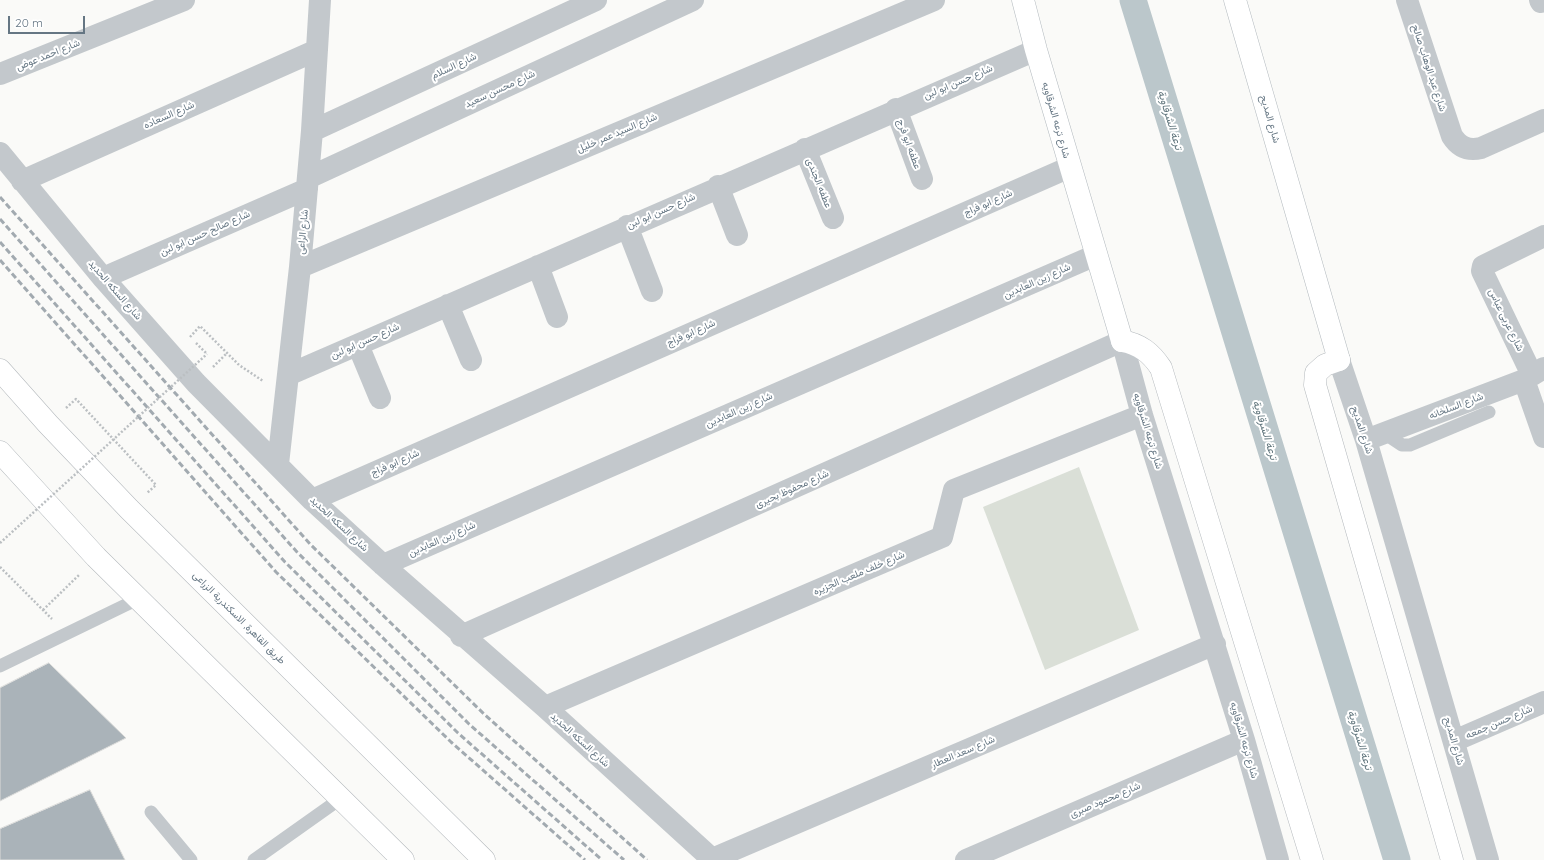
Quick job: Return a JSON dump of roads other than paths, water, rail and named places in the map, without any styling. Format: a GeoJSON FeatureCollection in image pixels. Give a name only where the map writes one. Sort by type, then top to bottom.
{"type":"FeatureCollection","features":[{"type":"Feature","properties":{"kind":"main road","name":"شارع ترعه الشرقاويه"},"geometry":{"type":"LineString","coordinates":[[1023,0],[1036,50],[1122,341]]}},
{"type":"Feature","properties":{"kind":"main road","name":"شارع المديح"},"geometry":{"type":"LineString","coordinates":[[1235,0],[1339,360]]}},
{"type":"Feature","properties":{"kind":"main road"},"geometry":{"type":"LineString","coordinates":[[1122,341],[1131,342],[1147,350],[1161,368],[1312,860]]}},
{"type":"Feature","properties":{"kind":"main road"},"geometry":{"type":"LineString","coordinates":[[1339,360],[1325,364],[1316,373],[1315,384],[1452,860]]}},
{"type":"Feature","properties":{"kind":"main road","name":"طريق القاهرة, الاسكندرية الزراعى"},"geometry":{"type":"LineString","coordinates":[[0,370],[48,424],[129,509],[484,860]]}},
{"type":"Feature","properties":{"kind":"main road"},"geometry":{"type":"LineString","coordinates":[[3,462],[138,599],[403,860]]}},
{"type":"Feature","properties":{"kind":"street","name":"شارع احمد عوض"},"geometry":{"type":"LineString","coordinates":[[0,74],[184,0]]}},
{"type":"Feature","properties":{"kind":"street","name":"شارع الراعى"},"geometry":{"type":"LineString","coordinates":[[278,464],[300,267],[312,131],[320,0]]}},
{"type":"Feature","properties":{"kind":"street","name":"شارع السلام"},"geometry":{"type":"LineString","coordinates":[[312,131],[596,0]]}},
{"type":"Feature","properties":{"kind":"street","name":"شارع محسن سعيد"},"geometry":{"type":"LineString","coordinates":[[307,183],[693,0]]}},
{"type":"Feature","properties":{"kind":"street","name":"شارع السيد عمر خليل"},"geometry":{"type":"LineString","coordinates":[[300,267],[934,0]]}},
{"type":"Feature","properties":{"kind":"street","name":"شارع عبد الوهاب صالح"},"geometry":{"type":"LineString","coordinates":[[1407,0],[1452,136],[1456,143],[1471,150],[1481,148],[1544,120]]}},
{"type":"Feature","properties":{"kind":"street","name":"شارع السعاده"},"geometry":{"type":"LineString","coordinates":[[22,181],[317,50]]}},
{"type":"Feature","properties":{"kind":"street","name":"شارع حسن ابو لبن"},"geometry":{"type":"LineString","coordinates":[[287,382],[358,344],[718,186],[1036,50]]}},
{"type":"Feature","properties":{"kind":"street","name":"عطفه ابو فرج"},"geometry":{"type":"LineString","coordinates":[[896,109],[922,179]]}},
{"type":"Feature","properties":{"kind":"street","name":"عطفه الجندى"},"geometry":{"type":"LineString","coordinates":[[805,149],[833,218]]}},
{"type":"Feature","properties":{"kind":"street","name":"شارع السكه الحديد"},"geometry":{"type":"LineString","coordinates":[[0,153],[103,278],[196,383],[278,464],[312,500],[461,636],[545,708],[712,860]]}},
{"type":"Feature","properties":{"kind":"street","name":"شارع ابو فراج"},"geometry":{"type":"LineString","coordinates":[[312,500],[1070,166]]}},
{"type":"Feature","properties":{"kind":"street","name":"شارع صالح حسن ابو لبن"},"geometry":{"type":"LineString","coordinates":[[103,278],[307,183]]}},
{"type":"Feature","properties":{"kind":"street"},"geometry":{"type":"LineString","coordinates":[[718,186],[737,235]]}},
{"type":"Feature","properties":{"kind":"street"},"geometry":{"type":"LineString","coordinates":[[627,226],[652,291]]}},
{"type":"Feature","properties":{"kind":"street","name":"شارع عربى عباس"},"geometry":{"type":"LineString","coordinates":[[1544,236],[1483,266],[1482,271],[1533,374],[1544,437]]}},
{"type":"Feature","properties":{"kind":"street","name":"شارع زين العابدين"},"geometry":{"type":"LineString","coordinates":[[383,565],[1096,255]]}},
{"type":"Feature","properties":{"kind":"street"},"geometry":{"type":"LineString","coordinates":[[538,266],[557,317]]}},
{"type":"Feature","properties":{"kind":"street"},"geometry":{"type":"LineString","coordinates":[[448,305],[470,360]]}},
{"type":"Feature","properties":{"kind":"street","name":"شارع ترعه الشرقاويه"},"geometry":{"type":"LineString","coordinates":[[1122,341],[1142,415],[1244,740],[1277,860]]}},
{"type":"Feature","properties":{"kind":"street","name":"شارع محفوظ بحيرى"},"geometry":{"type":"LineString","coordinates":[[461,636],[1122,341]]}},
{"type":"Feature","properties":{"kind":"street"},"geometry":{"type":"LineString","coordinates":[[358,344],[380,398]]}},
{"type":"Feature","properties":{"kind":"street","name":"شارع المديح"},"geometry":{"type":"LineString","coordinates":[[1339,360],[1375,437],[1454,741],[1488,860]]}},
{"type":"Feature","properties":{"kind":"street","name":"شارع السلخانه"},"geometry":{"type":"LineString","coordinates":[[1375,437],[1533,374]]}},
{"type":"Feature","properties":{"kind":"street","name":"شارع خلف ملعب الجزيره"},"geometry":{"type":"LineString","coordinates":[[545,708],[942,537],[954,490],[1142,415]]}},
{"type":"Feature","properties":{"kind":"street","name":"شارع سعد العطار"},"geometry":{"type":"LineString","coordinates":[[712,860],[1215,644]]}},
{"type":"Feature","properties":{"kind":"street","name":"شارع حسن جمعه"},"geometry":{"type":"LineString","coordinates":[[1454,741],[1544,702]]}},
{"type":"Feature","properties":{"kind":"street","name":"شارع محمود صبرى"},"geometry":{"type":"LineString","coordinates":[[966,860],[1244,740]]}},
{"type":"Feature","properties":{"kind":"lane"},"geometry":{"type":"LineString","coordinates":[[1375,437],[1410,446],[1489,412]]}},
{"type":"Feature","properties":{"kind":"lane"},"geometry":{"type":"LineString","coordinates":[[0,666],[138,599]]}},
{"type":"Feature","properties":{"kind":"lane"},"geometry":{"type":"LineString","coordinates":[[254,860],[340,799]]}},
{"type":"Feature","properties":{"kind":"lane"},"geometry":{"type":"LineString","coordinates":[[151,812],[191,860]]}},
{"type":"Feature","properties":{"kind":"waterway","name":"ترعة الشرقاوية"},"geometry":{"type":"LineString","coordinates":[[1133,0],[1397,860]]}},
{"type":"Feature","properties":{"kind":"railway"},"geometry":{"type":"LineString","coordinates":[[0,197],[310,544],[484,714],[647,860]]}},
{"type":"Feature","properties":{"kind":"railway"},"geometry":{"type":"LineString","coordinates":[[0,219],[297,552],[469,724],[624,860]]}},
{"type":"Feature","properties":{"kind":"railway"},"geometry":{"type":"LineString","coordinates":[[0,242],[285,562],[458,733],[602,860]]}},
{"type":"Feature","properties":{"kind":"railway"},"geometry":{"type":"LineString","coordinates":[[0,260],[276,572],[451,742],[585,860]]}}]}
